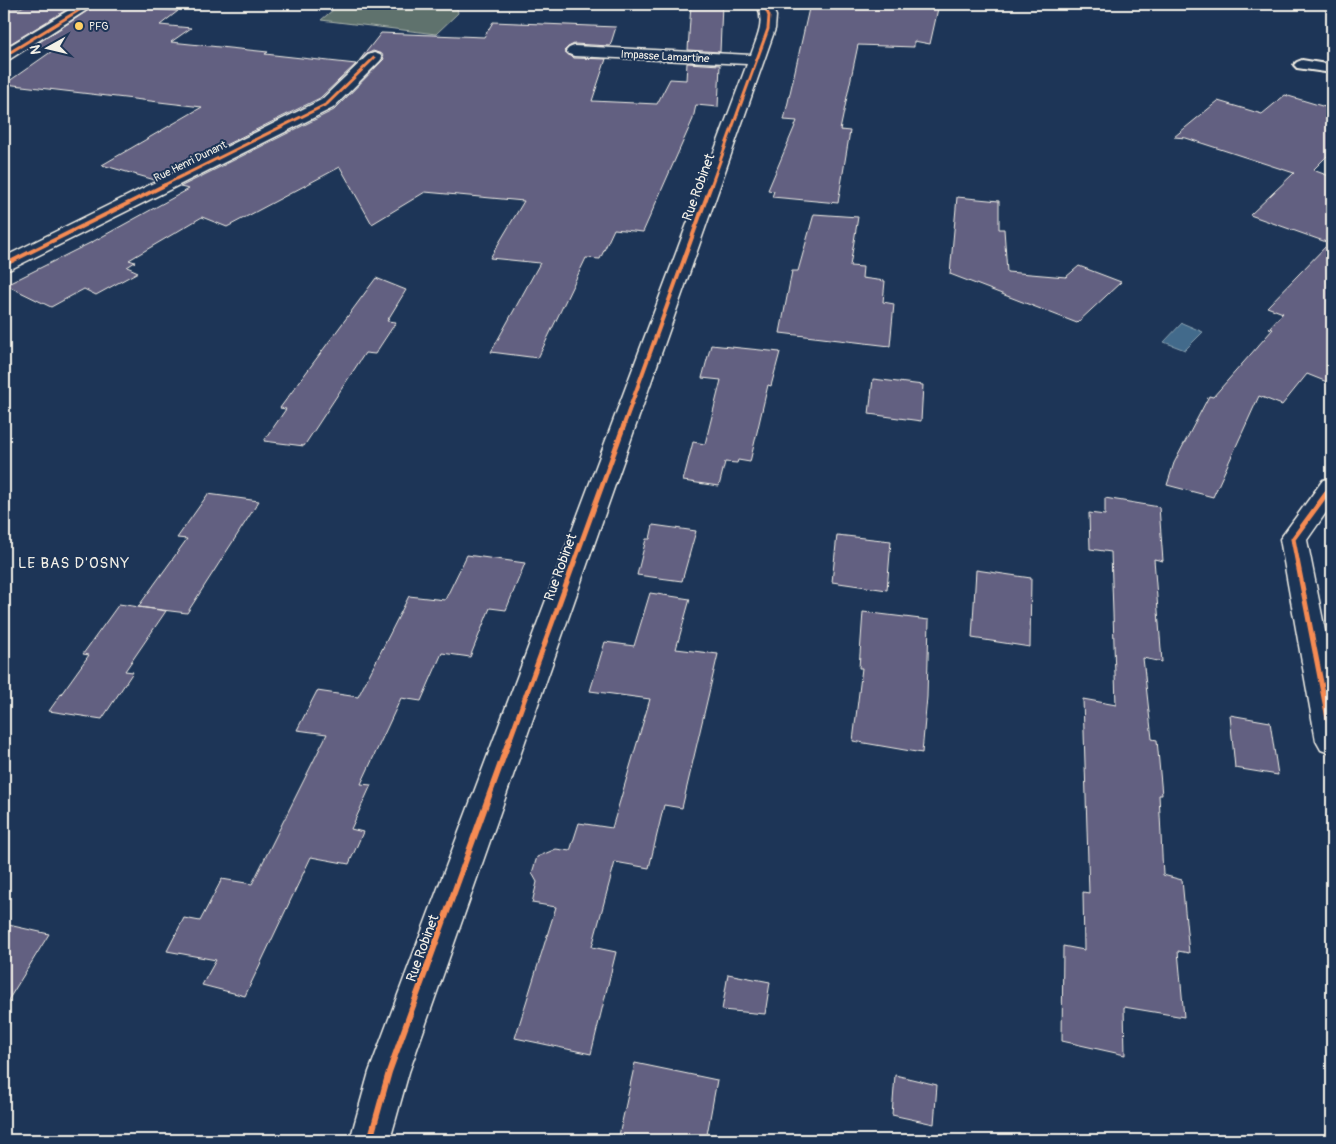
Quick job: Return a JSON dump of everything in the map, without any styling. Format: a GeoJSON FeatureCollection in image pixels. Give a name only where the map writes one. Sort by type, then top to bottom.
{"type":"FeatureCollection","features":[{"type":"Feature","properties":{"kind":"street"},"geometry":{"type":"LineString","coordinates":[[4,56],[89,4]]}},
{"type":"Feature","properties":{"kind":"street","name":"Rue Robinet"},"geometry":{"type":"LineString","coordinates":[[370,1140],[389,1072],[770,20],[764,4]]}},
{"type":"Feature","properties":{"kind":"street","name":"Impasse Lamartine"},"geometry":{"type":"LineString","coordinates":[[574,51],[756,60]]}},
{"type":"Feature","properties":{"kind":"street","name":"Rue Henri Dunant"},"geometry":{"type":"LineString","coordinates":[[4,265],[327,104],[374,58]]}},
{"type":"Feature","properties":{"kind":"street"},"geometry":{"type":"LineString","coordinates":[[1332,486],[1293,539],[1332,742]]}},
{"type":"Feature","properties":{"kind":"lane"},"geometry":{"type":"LineString","coordinates":[[1302,65],[1332,69]]}},
{"type":"Feature","properties":{"kind":"green space"},"geometry":{"type":"Polygon","coordinates":[[[340,4],[456,4],[458,13],[436,34],[321,20],[340,4]]]}},
{"type":"Feature","properties":{"kind":"water"},"geometry":{"type":"Polygon","coordinates":[[[1182,323],[1203,332],[1185,350],[1164,342],[1182,323]]]}},
{"type":"Feature","properties":{"kind":"building"},"geometry":{"type":"Polygon","coordinates":[[[28,4],[76,4],[8,45],[4,44],[4,7],[20,8],[28,4]]]}},
{"type":"Feature","properties":{"kind":"building"},"geometry":{"type":"Polygon","coordinates":[[[98,4],[160,4],[152,9],[178,11],[160,25],[191,28],[171,42],[268,52],[265,54],[356,64],[320,98],[155,180],[102,165],[202,107],[5,84],[55,49],[32,47],[98,4]]]}},
{"type":"Feature","properties":{"kind":"building"},"geometry":{"type":"Polygon","coordinates":[[[691,4],[722,4],[720,52],[688,50],[691,4]]]}},
{"type":"Feature","properties":{"kind":"building"},"geometry":{"type":"Polygon","coordinates":[[[810,4],[939,4],[930,44],[914,41],[914,47],[858,45],[840,130],[850,131],[838,203],[772,197],[774,191],[768,190],[797,121],[784,120],[810,4]]]}},
{"type":"Feature","properties":{"kind":"building"},"geometry":{"type":"Polygon","coordinates":[[[493,22],[616,27],[610,46],[574,44],[564,51],[574,58],[606,59],[592,101],[657,104],[670,79],[686,80],[687,63],[720,65],[718,107],[696,105],[693,119],[643,232],[614,229],[600,259],[586,258],[538,358],[491,352],[540,263],[490,258],[524,201],[425,192],[372,224],[340,167],[227,227],[202,217],[129,260],[135,262],[127,267],[138,272],[96,295],[84,289],[51,307],[6,285],[94,241],[189,189],[180,187],[334,110],[384,59],[382,54],[373,51],[359,61],[381,33],[484,37],[493,22]]]}},
{"type":"Feature","properties":{"kind":"building"},"geometry":{"type":"Polygon","coordinates":[[[1285,95],[1332,109],[1332,151],[1313,170],[1332,177],[1332,384],[1307,374],[1282,405],[1259,396],[1213,497],[1167,485],[1174,463],[1209,396],[1213,397],[1273,329],[1269,328],[1283,313],[1267,307],[1329,243],[1250,215],[1294,173],[1186,138],[1174,137],[1218,101],[1262,114],[1285,95]]]}},
{"type":"Feature","properties":{"kind":"building"},"geometry":{"type":"Polygon","coordinates":[[[957,197],[999,201],[999,229],[1004,229],[1007,272],[1066,277],[1079,266],[1121,282],[1077,323],[950,274],[957,197]]]}},
{"type":"Feature","properties":{"kind":"building"},"geometry":{"type":"Polygon","coordinates":[[[814,214],[858,217],[850,266],[863,267],[862,278],[885,281],[883,302],[894,304],[890,346],[780,333],[792,271],[798,271],[814,214]]]}},
{"type":"Feature","properties":{"kind":"building"},"geometry":{"type":"Polygon","coordinates":[[[376,278],[406,290],[387,321],[396,322],[375,354],[365,353],[304,446],[264,441],[286,409],[280,408],[376,278]]]}},
{"type":"Feature","properties":{"kind":"building"},"geometry":{"type":"Polygon","coordinates":[[[711,345],[780,352],[771,386],[768,385],[750,462],[738,460],[737,463],[725,462],[719,486],[683,481],[693,442],[705,444],[721,380],[702,378],[711,345]]]}},
{"type":"Feature","properties":{"kind":"building"},"geometry":{"type":"Polygon","coordinates":[[[873,379],[923,385],[921,421],[869,414],[873,379]]]}},
{"type":"Feature","properties":{"kind":"building"},"geometry":{"type":"Polygon","coordinates":[[[208,494],[259,501],[187,613],[138,607],[187,539],[177,538],[208,494]]]}},
{"type":"Feature","properties":{"kind":"building"},"geometry":{"type":"Polygon","coordinates":[[[1105,498],[1159,507],[1163,561],[1154,559],[1162,662],[1143,658],[1152,739],[1157,740],[1162,795],[1159,795],[1163,875],[1182,880],[1189,953],[1178,951],[1184,1017],[1124,1007],[1125,1055],[1062,1041],[1063,946],[1084,950],[1083,892],[1089,893],[1083,699],[1116,705],[1111,552],[1090,549],[1089,513],[1105,515],[1105,498]]]}},
{"type":"Feature","properties":{"kind":"building"},"geometry":{"type":"Polygon","coordinates":[[[653,525],[696,531],[682,581],[637,575],[646,539],[650,539],[653,525]]]}},
{"type":"Feature","properties":{"kind":"building"},"geometry":{"type":"Polygon","coordinates":[[[837,535],[891,541],[887,590],[832,582],[837,535]]]}},
{"type":"Feature","properties":{"kind":"building"},"geometry":{"type":"Polygon","coordinates":[[[467,555],[525,563],[506,610],[490,608],[470,657],[442,653],[421,701],[401,698],[361,784],[371,785],[351,829],[363,832],[349,864],[311,857],[245,996],[202,985],[216,960],[167,951],[184,918],[200,921],[222,879],[252,884],[327,734],[297,730],[317,691],[358,697],[409,596],[445,600],[467,555]]]}},
{"type":"Feature","properties":{"kind":"building"},"geometry":{"type":"Polygon","coordinates":[[[976,570],[1031,578],[1030,647],[972,638],[976,570]]]}},
{"type":"Feature","properties":{"kind":"building"},"geometry":{"type":"Polygon","coordinates":[[[650,593],[690,599],[676,649],[718,654],[682,808],[664,805],[649,868],[615,862],[592,947],[616,952],[591,1054],[515,1038],[556,907],[532,903],[537,882],[532,873],[537,857],[556,849],[570,851],[579,823],[612,828],[650,699],[590,691],[605,642],[634,646],[650,593]]]}},
{"type":"Feature","properties":{"kind":"building"},"geometry":{"type":"Polygon","coordinates":[[[119,604],[166,611],[125,671],[133,672],[102,719],[49,711],[89,655],[83,654],[119,604]]]}},
{"type":"Feature","properties":{"kind":"building"},"geometry":{"type":"Polygon","coordinates":[[[863,612],[929,620],[927,697],[922,753],[853,741],[862,668],[859,668],[863,612]]]}},
{"type":"Feature","properties":{"kind":"building"},"geometry":{"type":"Polygon","coordinates":[[[1230,715],[1270,722],[1278,775],[1235,768],[1230,715]]]}},
{"type":"Feature","properties":{"kind":"building"},"geometry":{"type":"Polygon","coordinates":[[[4,924],[49,934],[4,1007],[4,924]]]}},
{"type":"Feature","properties":{"kind":"building"},"geometry":{"type":"Polygon","coordinates":[[[728,974],[770,982],[765,1014],[722,1010],[728,974]]]}},
{"type":"Feature","properties":{"kind":"building"},"geometry":{"type":"Polygon","coordinates":[[[635,1063],[717,1080],[706,1140],[618,1140],[635,1063]]]}},
{"type":"Feature","properties":{"kind":"building"},"geometry":{"type":"Polygon","coordinates":[[[895,1075],[937,1085],[934,1124],[892,1115],[895,1075]]]}},
{"type":"Feature","properties":{"kind":"cycle path"},"geometry":{"type":"LineString","coordinates":[[4,56],[89,4]]}},
{"type":"Feature","properties":{"kind":"cycle path"},"geometry":{"type":"LineString","coordinates":[[370,1140],[389,1072],[768,29],[769,16],[764,4]]}},
{"type":"Feature","properties":{"kind":"cycle path"},"geometry":{"type":"LineString","coordinates":[[4,265],[327,104],[374,58]]}},
{"type":"Feature","properties":{"kind":"cycle path"},"geometry":{"type":"LineString","coordinates":[[1332,486],[1293,539],[1332,741]]}},
{"type":"Feature","properties":{"kind":"place","name":"PFG"},"geometry":{"type":"Point","coordinates":[79,26]}},
{"type":"Feature","properties":{"kind":"district","name":"LE BAS D'OSNY"},"geometry":{"type":"Point","coordinates":[74,563]}}]}
